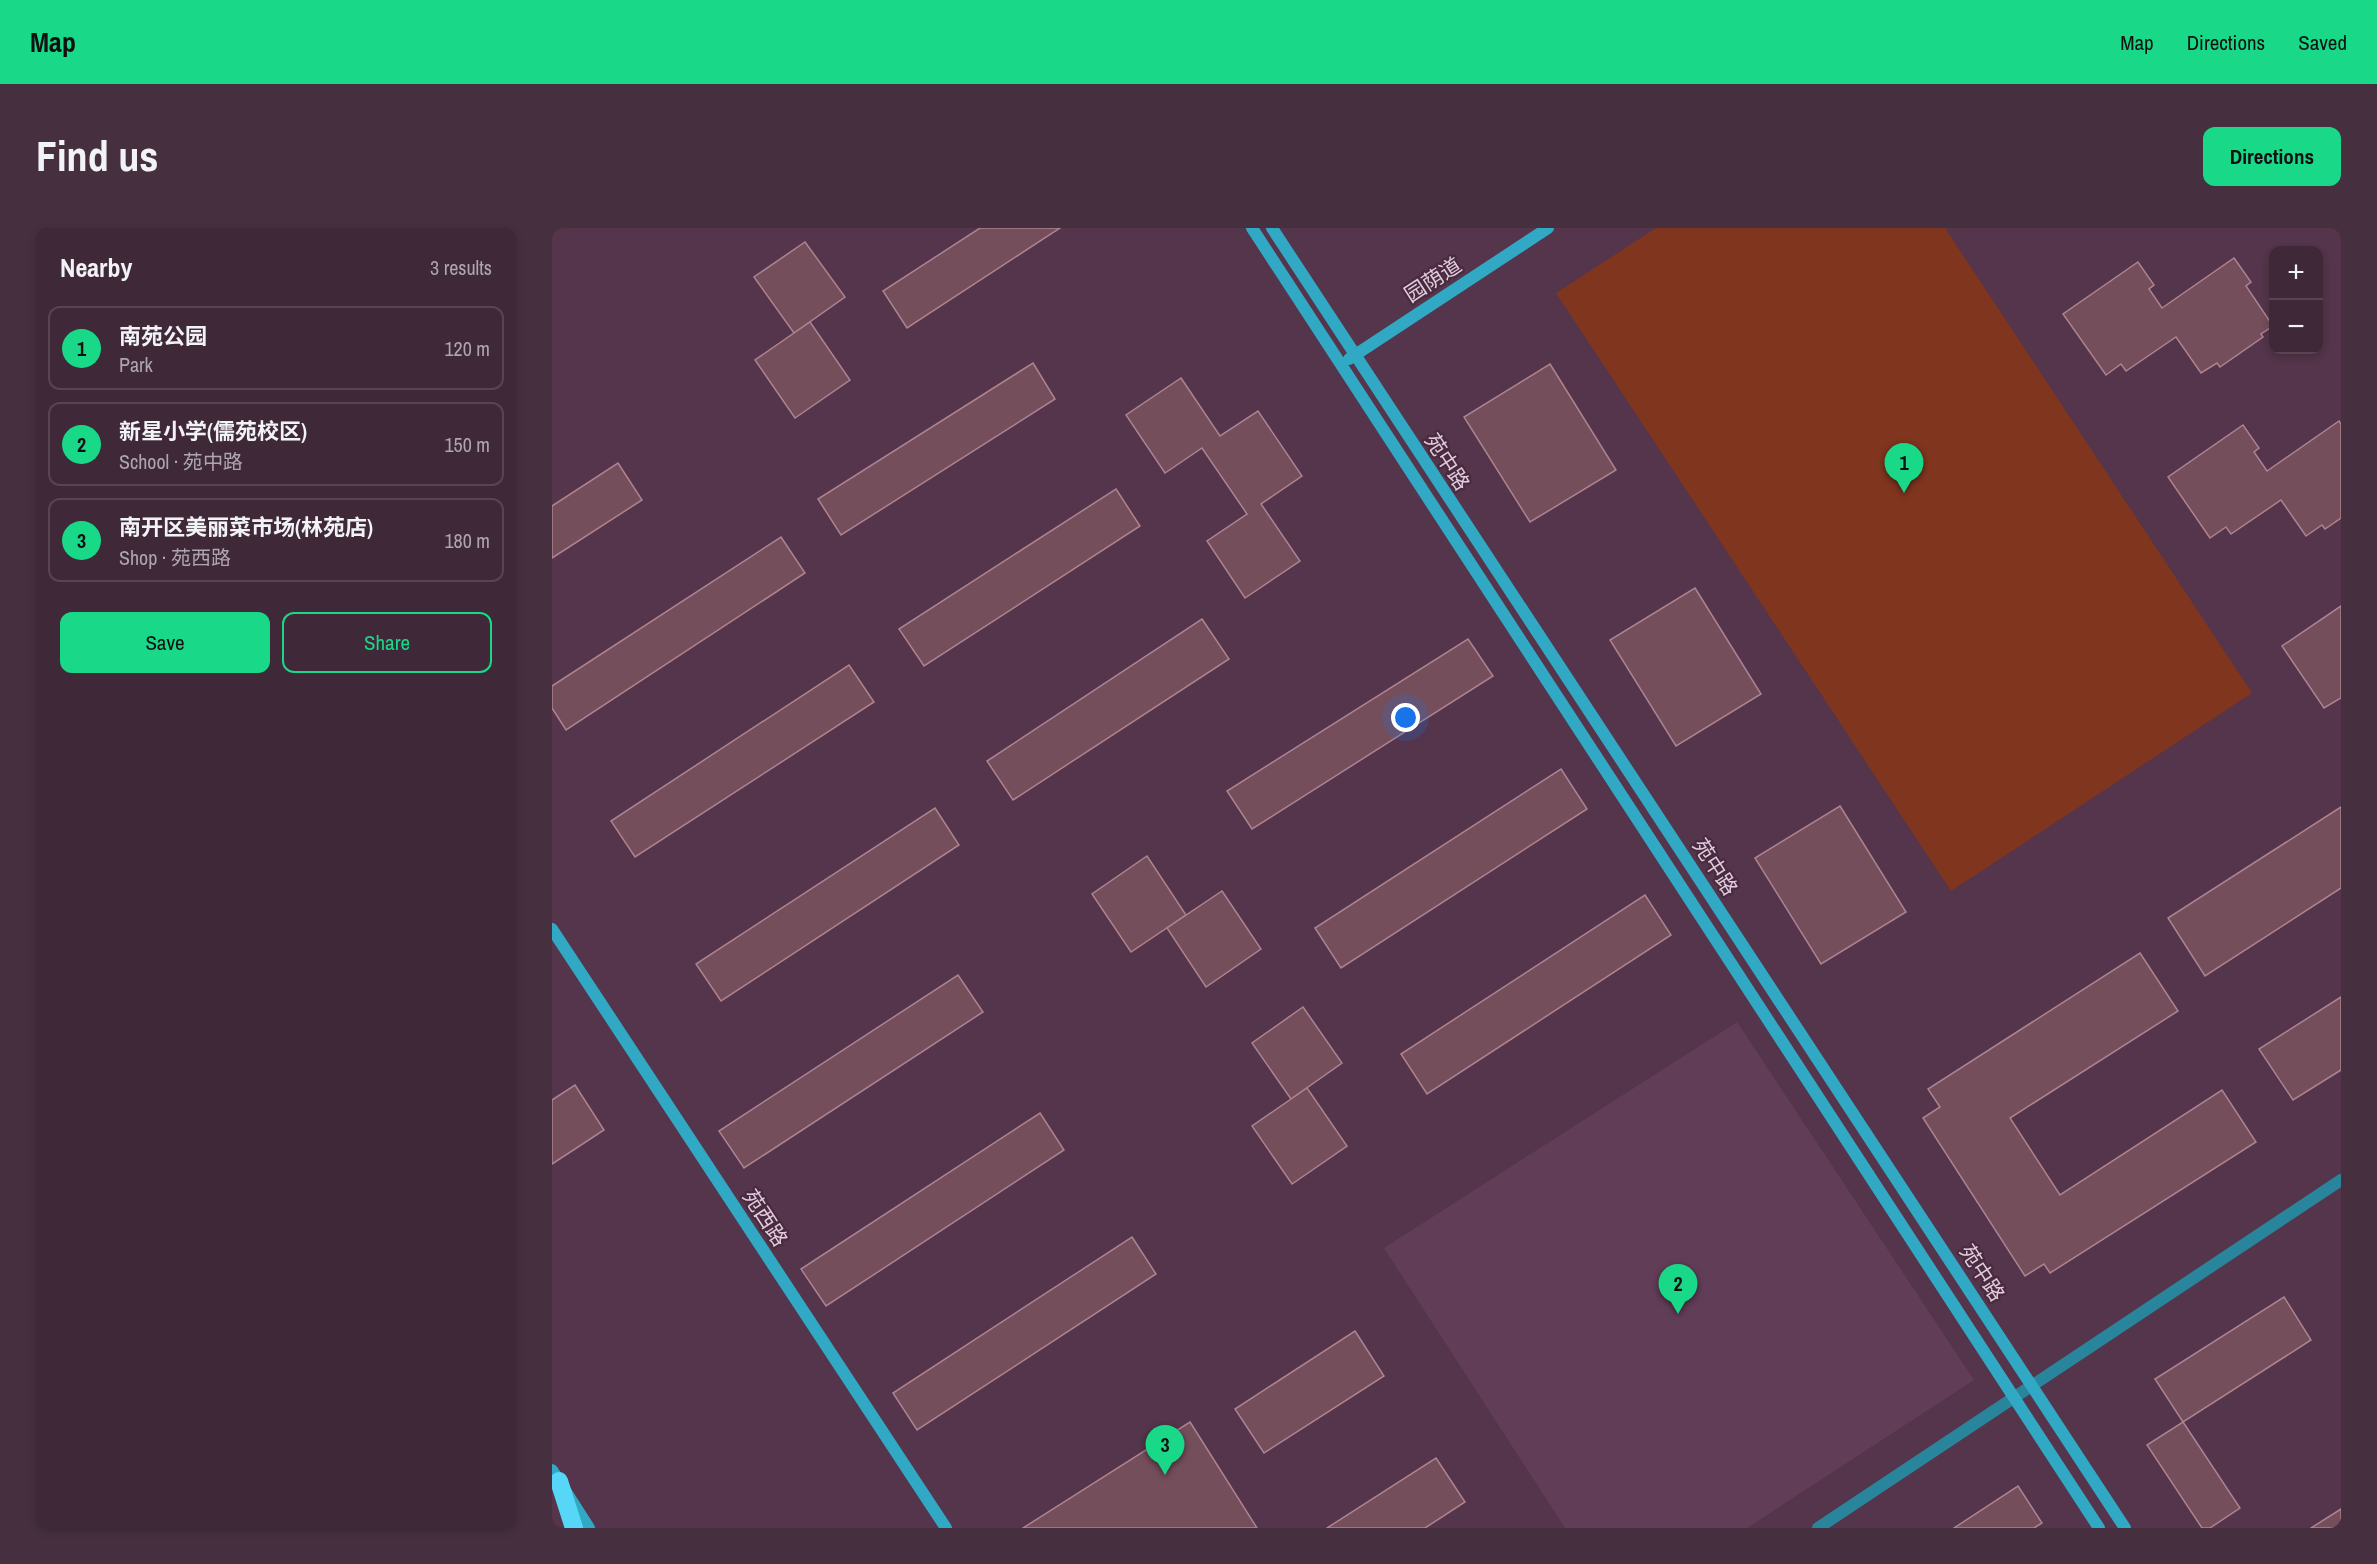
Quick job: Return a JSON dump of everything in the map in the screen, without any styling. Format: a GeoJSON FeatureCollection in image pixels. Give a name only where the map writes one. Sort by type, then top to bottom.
{"type":"FeatureCollection","features":[{"type":"Feature","properties":{"kind":"highway"},"geometry":{"type":"LineString","coordinates":[[556,1476],[574,1528]]}},
{"type":"Feature","properties":{"kind":"street","name":"苑中路"},"geometry":{"type":"LineString","coordinates":[[1252,228],[2099,1528]]}},
{"type":"Feature","properties":{"kind":"street","name":"苑中路"},"geometry":{"type":"LineString","coordinates":[[1272,228],[2125,1528]]}},
{"type":"Feature","properties":{"kind":"street","name":"园荫道"},"geometry":{"type":"LineString","coordinates":[[1340,365],[1548,228]]}},
{"type":"Feature","properties":{"kind":"street","name":"苑西路"},"geometry":{"type":"LineString","coordinates":[[552,930],[946,1528]]}},
{"type":"Feature","properties":{"kind":"street"},"geometry":{"type":"LineString","coordinates":[[1818,1528],[2341,1180]]}},
{"type":"Feature","properties":{"kind":"street"},"geometry":{"type":"LineString","coordinates":[[556,1476],[589,1528]]}},
{"type":"Feature","properties":{"kind":"shaded area"},"geometry":{"type":"Polygon","coordinates":[[[1656,228],[1945,228],[2252,693],[1951,891],[1556,293],[1656,228]]]}},
{"type":"Feature","properties":{"kind":"shaded area"},"geometry":{"type":"Polygon","coordinates":[[[1737,1022],[1974,1380],[1747,1528],[1565,1528],[1384,1248],[1737,1022]]]}},
{"type":"Feature","properties":{"kind":"building"},"geometry":{"type":"Polygon","coordinates":[[[980,228],[1060,228],[907,328],[883,291],[980,228]]]}},
{"type":"Feature","properties":{"kind":"building"},"geometry":{"type":"Polygon","coordinates":[[[805,242],[845,297],[794,333],[754,277],[805,242]]]}},
{"type":"Feature","properties":{"kind":"building"},"geometry":{"type":"Polygon","coordinates":[[[2234,258],[2251,282],[2246,286],[2269,320],[2269,329],[2261,334],[2263,337],[2220,367],[2217,363],[2201,373],[2176,337],[2126,371],[2121,364],[2106,375],[2063,314],[2138,262],[2154,285],[2149,289],[2162,308],[2234,258]]]}},
{"type":"Feature","properties":{"kind":"building"},"geometry":{"type":"Polygon","coordinates":[[[810,322],[850,380],[795,418],[755,360],[810,322]]]}},
{"type":"Feature","properties":{"kind":"building"},"geometry":{"type":"Polygon","coordinates":[[[1033,363],[1055,399],[841,535],[818,499],[1033,363]]]}},
{"type":"Feature","properties":{"kind":"building"},"geometry":{"type":"Polygon","coordinates":[[[1550,364],[1616,470],[1530,522],[1464,417],[1550,364]]]}},
{"type":"Feature","properties":{"kind":"building"},"geometry":{"type":"Polygon","coordinates":[[[1181,378],[1220,436],[1258,411],[1302,476],[1261,504],[1300,561],[1245,598],[1207,541],[1247,514],[1202,448],[1165,473],[1126,415],[1181,378]]]}},
{"type":"Feature","properties":{"kind":"building"},"geometry":{"type":"Polygon","coordinates":[[[2339,421],[2341,424],[2341,518],[2325,529],[2322,525],[2306,536],[2281,500],[2231,534],[2226,527],[2210,538],[2168,477],[2243,425],[2259,448],[2254,452],[2267,471],[2339,421]]]}},
{"type":"Feature","properties":{"kind":"building"},"geometry":{"type":"Polygon","coordinates":[[[618,463],[642,500],[552,558],[552,506],[618,463]]]}},
{"type":"Feature","properties":{"kind":"building"},"geometry":{"type":"Polygon","coordinates":[[[1116,489],[1140,526],[924,666],[899,629],[1116,489]]]}},
{"type":"Feature","properties":{"kind":"building"},"geometry":{"type":"Polygon","coordinates":[[[781,537],[805,573],[566,730],[552,708],[552,686],[781,537]]]}},
{"type":"Feature","properties":{"kind":"building"},"geometry":{"type":"Polygon","coordinates":[[[1695,588],[1761,694],[1676,746],[1610,640],[1695,588]]]}},
{"type":"Feature","properties":{"kind":"building"},"geometry":{"type":"Polygon","coordinates":[[[2341,606],[2341,698],[2324,708],[2282,646],[2341,606]]]}},
{"type":"Feature","properties":{"kind":"building"},"geometry":{"type":"Polygon","coordinates":[[[1202,619],[1229,659],[1013,800],[987,761],[1202,619]]]}},
{"type":"Feature","properties":{"kind":"building"},"geometry":{"type":"Polygon","coordinates":[[[1468,639],[1493,676],[1252,829],[1227,791],[1468,639]]]}},
{"type":"Feature","properties":{"kind":"building"},"geometry":{"type":"Polygon","coordinates":[[[849,665],[874,702],[635,857],[611,821],[849,665]]]}},
{"type":"Feature","properties":{"kind":"building"},"geometry":{"type":"Polygon","coordinates":[[[1561,769],[1587,809],[1341,968],[1315,928],[1561,769]]]}},
{"type":"Feature","properties":{"kind":"building"},"geometry":{"type":"Polygon","coordinates":[[[1840,806],[1906,912],[1821,964],[1755,858],[1840,806]]]}},
{"type":"Feature","properties":{"kind":"building"},"geometry":{"type":"Polygon","coordinates":[[[2341,807],[2341,888],[2205,976],[2168,918],[2341,807]]]}},
{"type":"Feature","properties":{"kind":"building"},"geometry":{"type":"Polygon","coordinates":[[[935,808],[959,845],[721,1001],[696,964],[935,808]]]}},
{"type":"Feature","properties":{"kind":"building"},"geometry":{"type":"Polygon","coordinates":[[[1147,856],[1186,915],[1131,952],[1092,894],[1147,856]]]}},
{"type":"Feature","properties":{"kind":"building"},"geometry":{"type":"Polygon","coordinates":[[[1222,891],[1261,949],[1206,987],[1167,928],[1222,891]]]}},
{"type":"Feature","properties":{"kind":"building"},"geometry":{"type":"Polygon","coordinates":[[[1645,895],[1671,935],[1427,1094],[1401,1054],[1645,895]]]}},
{"type":"Feature","properties":{"kind":"building"},"geometry":{"type":"Polygon","coordinates":[[[2140,953],[2178,1011],[2010,1118],[2060,1195],[2222,1090],[2256,1142],[2050,1273],[2044,1264],[2025,1276],[1923,1118],[1940,1107],[1928,1089],[2140,953]]]}},
{"type":"Feature","properties":{"kind":"building"},"geometry":{"type":"Polygon","coordinates":[[[958,975],[983,1012],[744,1168],[719,1131],[958,975]]]}},
{"type":"Feature","properties":{"kind":"building"},"geometry":{"type":"Polygon","coordinates":[[[2341,997],[2341,1070],[2293,1100],[2259,1049],[2341,997]]]}},
{"type":"Feature","properties":{"kind":"building"},"geometry":{"type":"Polygon","coordinates":[[[1303,1007],[1342,1063],[1291,1099],[1252,1043],[1303,1007]]]}},
{"type":"Feature","properties":{"kind":"building"},"geometry":{"type":"Polygon","coordinates":[[[575,1085],[604,1130],[552,1164],[552,1100],[575,1085]]]}},
{"type":"Feature","properties":{"kind":"building"},"geometry":{"type":"Polygon","coordinates":[[[1307,1088],[1347,1146],[1292,1184],[1252,1126],[1307,1088]]]}},
{"type":"Feature","properties":{"kind":"building"},"geometry":{"type":"Polygon","coordinates":[[[1040,1113],[1064,1150],[826,1306],[801,1269],[1040,1113]]]}},
{"type":"Feature","properties":{"kind":"building"},"geometry":{"type":"Polygon","coordinates":[[[1132,1237],[1156,1274],[917,1430],[893,1393],[1132,1237]]]}},
{"type":"Feature","properties":{"kind":"building"},"geometry":{"type":"Polygon","coordinates":[[[2284,1297],[2311,1340],[2183,1422],[2155,1379],[2284,1297]]]}},
{"type":"Feature","properties":{"kind":"building"},"geometry":{"type":"Polygon","coordinates":[[[1355,1331],[1384,1376],[1264,1453],[1235,1409],[1355,1331]]]}},
{"type":"Feature","properties":{"kind":"building"},"geometry":{"type":"Polygon","coordinates":[[[1190,1422],[1257,1528],[1023,1528],[1190,1422]]]}},
{"type":"Feature","properties":{"kind":"building"},"geometry":{"type":"Polygon","coordinates":[[[2183,1422],[2240,1508],[2210,1528],[2202,1528],[2147,1445],[2183,1422]]]}},
{"type":"Feature","properties":{"kind":"building"},"geometry":{"type":"Polygon","coordinates":[[[1436,1458],[1465,1502],[1425,1528],[1327,1528],[1436,1458]]]}},
{"type":"Feature","properties":{"kind":"building"},"geometry":{"type":"Polygon","coordinates":[[[2018,1486],[2042,1523],[2034,1528],[1954,1528],[2018,1486]]]}},
{"type":"Feature","properties":{"kind":"building"},"geometry":{"type":"Polygon","coordinates":[[[2341,1509],[2341,1528],[2311,1528],[2341,1509]]]}},
{"type":"Feature","properties":{"kind":"place","name":"南苑公园"},"geometry":{"type":"Point","coordinates":[1904,493]}},
{"type":"Feature","properties":{"kind":"place","name":"新星小学(儒苑校区)"},"geometry":{"type":"Point","coordinates":[1678,1314]}},
{"type":"Feature","properties":{"kind":"place","name":"南开区美丽菜市场(林苑店)"},"geometry":{"type":"Point","coordinates":[1165,1475]}}]}
